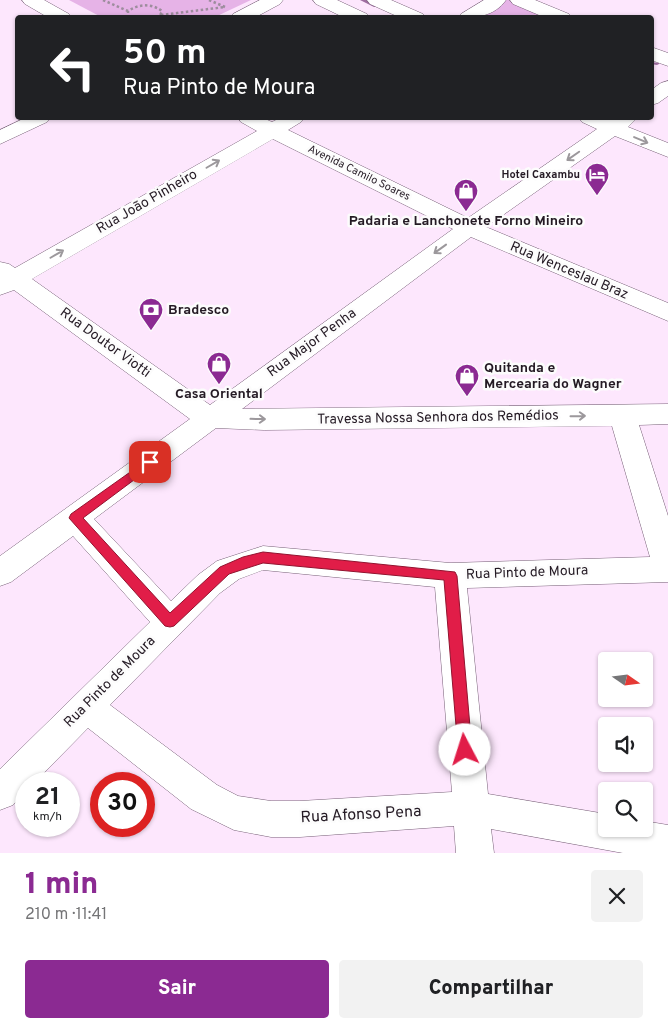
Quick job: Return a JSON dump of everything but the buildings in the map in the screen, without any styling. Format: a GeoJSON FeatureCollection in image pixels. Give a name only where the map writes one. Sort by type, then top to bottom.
{"type":"FeatureCollection","features":[{"type":"Feature","properties":{"kind":"street"},"geometry":{"type":"LineString","coordinates":[[31,0],[58,15]]}},
{"type":"Feature","properties":{"kind":"street"},"geometry":{"type":"LineString","coordinates":[[245,15],[274,0]]}},
{"type":"Feature","properties":{"kind":"street"},"geometry":{"type":"LineString","coordinates":[[322,0],[354,15]]}},
{"type":"Feature","properties":{"kind":"street"},"geometry":{"type":"LineString","coordinates":[[376,0],[410,15]]}},
{"type":"Feature","properties":{"kind":"street"},"geometry":{"type":"LineString","coordinates":[[472,15],[497,0]]}},
{"type":"Feature","properties":{"kind":"street"},"geometry":{"type":"LineString","coordinates":[[519,0],[556,15]]}},
{"type":"Feature","properties":{"kind":"street"},"geometry":{"type":"LineString","coordinates":[[654,54],[668,60]]}},
{"type":"Feature","properties":{"kind":"street"},"geometry":{"type":"LineString","coordinates":[[654,97],[668,87]]}},
{"type":"Feature","properties":{"kind":"street"},"geometry":{"type":"LineString","coordinates":[[0,138],[36,120]]}},
{"type":"Feature","properties":{"kind":"street","name":"Avenida Camilo Soares"},"geometry":{"type":"LineString","coordinates":[[252,120],[469,228]]}},
{"type":"Feature","properties":{"kind":"street","name":"Rua João Pinheiro"},"geometry":{"type":"LineString","coordinates":[[5,278],[290,120]]}},
{"type":"Feature","properties":{"kind":"street"},"geometry":{"type":"LineString","coordinates":[[602,120],[620,123],[668,151]]}},
{"type":"Feature","properties":{"kind":"street","name":"Rua Major Penha"},"geometry":{"type":"LineString","coordinates":[[0,573],[469,228],[620,123]]}},
{"type":"Feature","properties":{"kind":"street","name":"Rua Wenceslau Braz"},"geometry":{"type":"LineString","coordinates":[[469,228],[668,313]]}},
{"type":"Feature","properties":{"kind":"street","name":"Rua Doutor Viotti"},"geometry":{"type":"LineString","coordinates":[[5,278],[209,418]]}},
{"type":"Feature","properties":{"kind":"street","name":"Travessa Nossa Senhora dos Remédios"},"geometry":{"type":"LineString","coordinates":[[209,418],[264,420],[668,414]]}},
{"type":"Feature","properties":{"kind":"street"},"geometry":{"type":"LineString","coordinates":[[623,416],[668,567]]}},
{"type":"Feature","properties":{"kind":"street"},"geometry":{"type":"LineString","coordinates":[[75,518],[170,622]]}},
{"type":"Feature","properties":{"kind":"street","name":"Rua Pinto de Moura"},"geometry":{"type":"LineString","coordinates":[[0,793],[85,706],[224,570],[243,562],[263,558],[450,576],[668,567]]}},
{"type":"Feature","properties":{"kind":"street"},"geometry":{"type":"LineString","coordinates":[[450,576],[475,853]]}},
{"type":"Feature","properties":{"kind":"street","name":"Rua Afonso Pena"},"geometry":{"type":"LineString","coordinates":[[85,706],[204,796],[234,812],[271,819],[300,819],[470,808],[668,844]]}},
{"type":"Feature","properties":{"kind":"path"},"geometry":{"type":"LineString","coordinates":[[103,0],[128,11],[141,5],[158,7],[162,11],[160,15]]}},
{"type":"Feature","properties":{"kind":"path"},"geometry":{"type":"LineString","coordinates":[[167,15],[225,7],[209,0]]}},
{"type":"Feature","properties":{"kind":"shaded area"},"geometry":{"type":"Polygon","coordinates":[[[69,0],[251,0],[219,15],[97,15],[69,0]]]}},
{"type":"Feature","properties":{"kind":"shaded area"},"geometry":{"type":"Polygon","coordinates":[[[506,0],[519,0],[556,15],[478,15],[506,0]]]}},
{"type":"Feature","properties":{"kind":"waterway"},"geometry":{"type":"LineString","coordinates":[[362,0],[376,6]]}},
{"type":"Feature","properties":{"kind":"place","name":"Hotel Caxambu"},"geometry":{"type":"Point","coordinates":[597,196]}},
{"type":"Feature","properties":{"kind":"place","name":"Padaria e Lanchonete Forno Mineiro"},"geometry":{"type":"Point","coordinates":[466,212]}},
{"type":"Feature","properties":{"kind":"place","name":"Bradesco"},"geometry":{"type":"Point","coordinates":[151,331]}},
{"type":"Feature","properties":{"kind":"place","name":"Casa Oriental"},"geometry":{"type":"Point","coordinates":[219,385]}},
{"type":"Feature","properties":{"kind":"place","name":"Quitanda e Mercearia do Wagner"},"geometry":{"type":"Point","coordinates":[467,397]}},
{"type":"Feature","properties":{"kind":"route"},"geometry":{"type":"LineString","coordinates":[[150,462],[75,518],[170,622],[224,570],[243,562],[263,558],[450,576],[465,750]]}}]}
